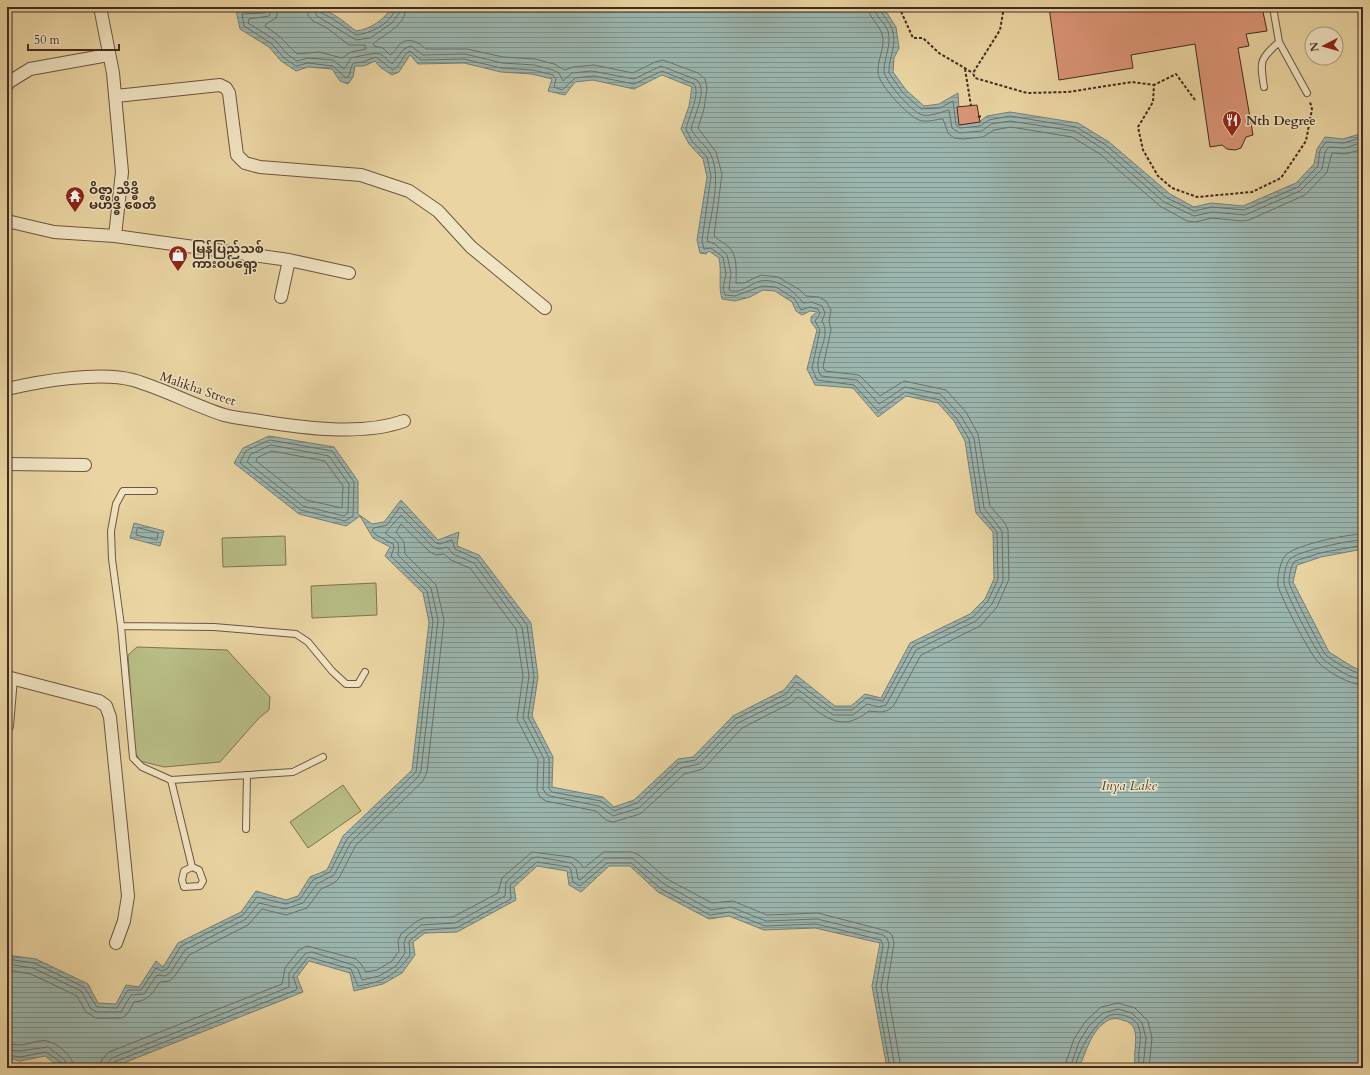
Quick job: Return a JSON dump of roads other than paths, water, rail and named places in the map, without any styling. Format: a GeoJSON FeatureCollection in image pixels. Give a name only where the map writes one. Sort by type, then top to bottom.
{"type":"FeatureCollection","features":[{"type":"Feature","properties":{"kind":"street"},"geometry":{"type":"LineString","coordinates":[[100,7],[116,96],[122,172],[115,236]]}},
{"type":"Feature","properties":{"kind":"street"},"geometry":{"type":"LineString","coordinates":[[7,85],[9,82],[30,69],[108,55]]}},
{"type":"Feature","properties":{"kind":"street"},"geometry":{"type":"LineString","coordinates":[[116,96],[220,85],[226,88],[229,93],[237,155],[244,163],[260,167],[362,175],[409,191],[438,211],[471,247],[545,308]]}},
{"type":"Feature","properties":{"kind":"street"},"geometry":{"type":"LineString","coordinates":[[7,221],[54,232],[115,236],[289,260],[348,273]]}},
{"type":"Feature","properties":{"kind":"street"},"geometry":{"type":"LineString","coordinates":[[280,297],[289,260]]}},
{"type":"Feature","properties":{"kind":"street","name":"Malikha Street"},"geometry":{"type":"LineString","coordinates":[[7,389],[31,383],[92,376],[132,380],[224,415],[305,428],[369,428],[390,426],[404,421]]}},
{"type":"Feature","properties":{"kind":"street"},"geometry":{"type":"LineString","coordinates":[[7,464],[85,465]]}},
{"type":"Feature","properties":{"kind":"street"},"geometry":{"type":"LineString","coordinates":[[7,726],[9,677],[99,701],[106,706],[110,717],[128,896],[124,921],[116,942]]}},
{"type":"Feature","properties":{"kind":"lane"},"geometry":{"type":"LineString","coordinates":[[1273,7],[1279,42],[1307,93]]}},
{"type":"Feature","properties":{"kind":"lane"},"geometry":{"type":"LineString","coordinates":[[1264,87],[1261,68],[1264,56],[1279,42]]}},
{"type":"Feature","properties":{"kind":"lane"},"geometry":{"type":"LineString","coordinates":[[154,491],[123,490],[116,504],[111,531],[112,559],[121,626],[133,758],[142,767],[171,780],[293,772],[323,757]]}},
{"type":"Feature","properties":{"kind":"lane"},"geometry":{"type":"LineString","coordinates":[[121,626],[214,626],[296,634],[308,642],[332,671],[346,684],[358,684],[365,672]]}},
{"type":"Feature","properties":{"kind":"lane"},"geometry":{"type":"LineString","coordinates":[[246,829],[247,775]]}},
{"type":"Feature","properties":{"kind":"lane"},"geometry":{"type":"LineString","coordinates":[[171,780],[192,867]]}},
{"type":"Feature","properties":{"kind":"water","name":"Inya Lake"},"geometry":{"type":"Polygon","coordinates":[[[301,7],[325,10],[342,20],[356,31],[362,30],[377,23],[392,7],[883,7],[896,27],[899,48],[894,58],[893,72],[906,90],[924,106],[939,104],[958,93],[960,125],[979,122],[987,116],[1010,112],[1078,123],[1109,142],[1170,194],[1194,207],[1211,203],[1243,206],[1296,183],[1314,164],[1317,149],[1325,137],[1343,139],[1363,133],[1363,549],[1321,557],[1297,565],[1293,582],[1329,652],[1353,667],[1363,671],[1363,1068],[1133,1068],[1135,1061],[1135,1031],[1131,1024],[1127,1022],[1119,1019],[1110,1019],[1101,1025],[1093,1036],[1079,1068],[887,1068],[872,986],[880,943],[815,928],[764,930],[729,916],[709,919],[658,892],[630,866],[609,866],[581,892],[569,885],[567,871],[537,866],[514,887],[516,900],[457,932],[425,933],[413,942],[415,955],[402,973],[383,984],[354,991],[350,973],[309,961],[297,977],[303,992],[111,1068],[61,1068],[45,1056],[20,1061],[7,1058],[7,955],[36,959],[88,984],[98,1003],[116,1004],[126,985],[139,987],[156,961],[163,967],[178,943],[241,912],[256,891],[286,900],[298,896],[310,877],[327,870],[343,836],[412,770],[429,622],[423,593],[385,556],[390,547],[373,538],[360,516],[346,526],[299,514],[234,463],[243,448],[269,436],[334,447],[358,481],[358,514],[372,524],[384,522],[401,500],[438,540],[459,532],[457,546],[479,555],[531,623],[538,677],[532,716],[553,757],[552,787],[603,797],[614,807],[634,800],[678,759],[693,757],[733,716],[784,690],[796,675],[835,706],[851,706],[865,694],[881,698],[910,643],[970,614],[985,599],[994,579],[993,532],[976,513],[965,441],[954,421],[938,403],[906,396],[878,417],[853,388],[815,385],[807,369],[817,330],[811,322],[811,317],[817,312],[810,311],[802,315],[796,311],[792,302],[775,291],[763,290],[750,297],[735,301],[722,299],[720,289],[719,258],[709,251],[706,254],[700,253],[697,240],[707,177],[703,159],[689,144],[681,129],[689,106],[692,87],[662,75],[634,89],[593,80],[575,82],[565,95],[548,91],[552,79],[532,74],[501,72],[464,63],[418,64],[410,55],[399,72],[392,75],[380,67],[375,61],[364,66],[355,66],[353,77],[348,84],[340,81],[332,69],[308,67],[296,71],[281,61],[269,47],[240,29],[236,10],[301,7]]]}},
{"type":"Feature","properties":{"kind":"water"},"geometry":{"type":"Polygon","coordinates":[[[134,523],[164,531],[160,546],[130,538],[134,523]]]}},
{"type":"Feature","properties":{"kind":"place","name":"Nth Degree"},"geometry":{"type":"Point","coordinates":[1232,137]}},
{"type":"Feature","properties":{"kind":"place","name":"ဝိဇ္ဇာ သိဒ္ဓိ မဟိဒ္ဓိ စေတီ"},"geometry":{"type":"Point","coordinates":[75,213]}},
{"type":"Feature","properties":{"kind":"place","name":"မြန်ပြည်သစ် ကားဝပ်ရှော့"},"geometry":{"type":"Point","coordinates":[178,272]}}]}
